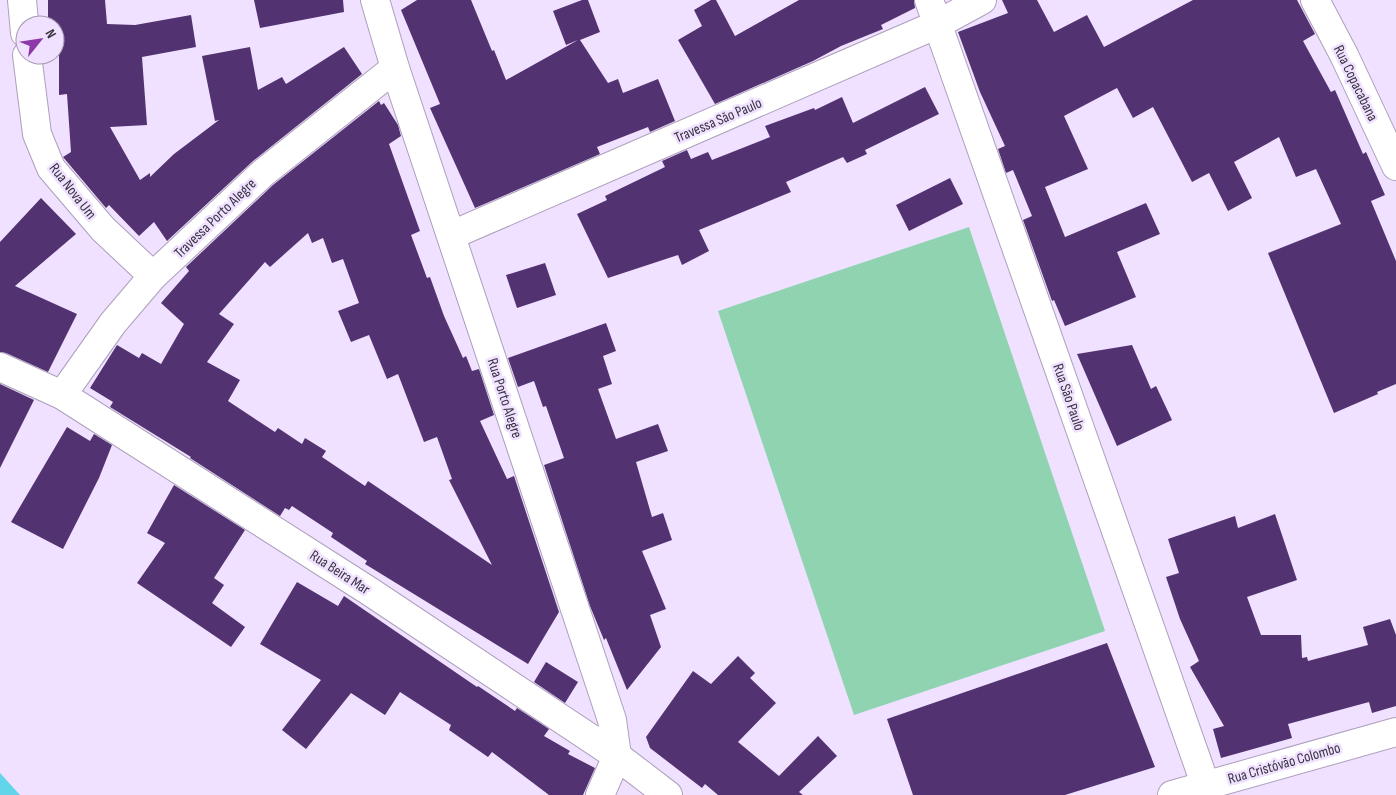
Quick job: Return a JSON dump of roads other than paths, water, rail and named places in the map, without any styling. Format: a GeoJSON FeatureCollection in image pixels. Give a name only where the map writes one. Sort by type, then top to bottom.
{"type":"FeatureCollection","features":[{"type":"Feature","properties":{"kind":"street"},"geometry":{"type":"LineString","coordinates":[[22,0],[23,15]]}},
{"type":"Feature","properties":{"kind":"street","name":"Rua Porto Alegre"},"geometry":{"type":"LineString","coordinates":[[375,0],[395,68],[612,720],[617,756]]}},
{"type":"Feature","properties":{"kind":"street","name":"Travessa São Paulo"},"geometry":{"type":"LineString","coordinates":[[452,235],[934,12],[982,0]]}},
{"type":"Feature","properties":{"kind":"street","name":"Rua Copacabana"},"geometry":{"type":"LineString","coordinates":[[1315,0],[1344,55],[1396,166]]}},
{"type":"Feature","properties":{"kind":"street","name":"Rua São Paulo"},"geometry":{"type":"LineString","coordinates":[[934,12],[1207,790]]}},
{"type":"Feature","properties":{"kind":"street","name":"Rua Nova Um"},"geometry":{"type":"LineString","coordinates":[[28,65],[37,134],[51,168],[103,230],[153,276]]}},
{"type":"Feature","properties":{"kind":"street","name":"Travessa Porto Alegre"},"geometry":{"type":"LineString","coordinates":[[62,395],[113,323],[153,276],[263,172],[395,68]]}},
{"type":"Feature","properties":{"kind":"street","name":"Rua Beira Mar"},"geometry":{"type":"LineString","coordinates":[[0,368],[62,395],[369,591],[617,756],[668,795]]}},
{"type":"Feature","properties":{"kind":"street","name":"Rua Cristóvão Colombo"},"geometry":{"type":"LineString","coordinates":[[1172,795],[1207,790],[1396,732]]}},
{"type":"Feature","properties":{"kind":"street"},"geometry":{"type":"LineString","coordinates":[[600,795],[617,756]]}},
{"type":"Feature","properties":{"kind":"water"},"geometry":{"type":"Polygon","coordinates":[[[0,773],[20,795],[0,795],[0,773]]]}}]}
